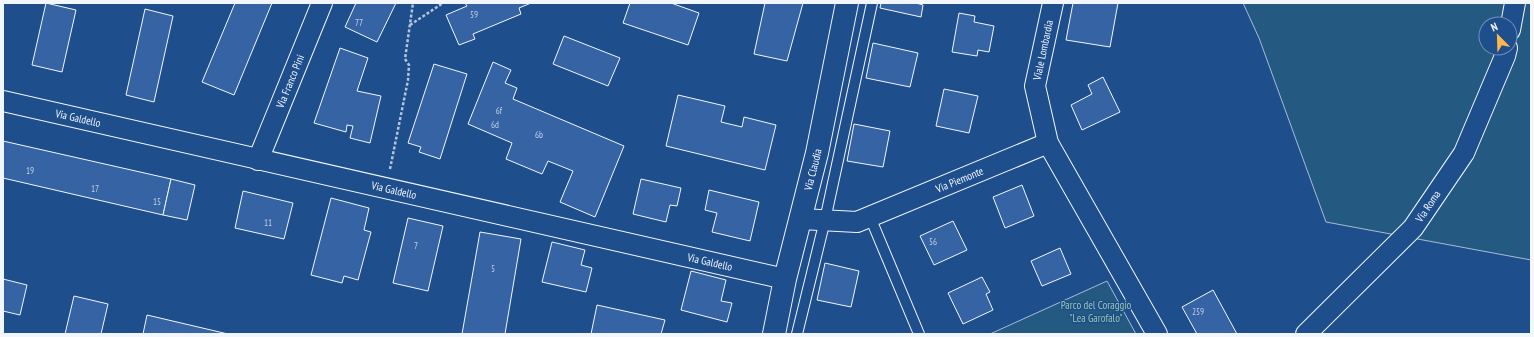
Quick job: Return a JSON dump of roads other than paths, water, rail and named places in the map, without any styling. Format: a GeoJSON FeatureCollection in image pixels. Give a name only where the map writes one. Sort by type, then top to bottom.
{"type":"FeatureCollection","features":[{"type":"Feature","properties":{"kind":"main road","name":"Via Claudia"},"geometry":{"type":"LineString","coordinates":[[774,334],[785,279],[817,153],[847,3]]}},
{"type":"Feature","properties":{"kind":"street","name":"Via Franco Pini"},"geometry":{"type":"LineString","coordinates":[[258,160],[322,3]]}},
{"type":"Feature","properties":{"kind":"street","name":"Viale Lombardia"},"geometry":{"type":"LineString","coordinates":[[1053,3],[1035,86],[1048,143],[1157,334]]}},
{"type":"Feature","properties":{"kind":"street"},"geometry":{"type":"LineString","coordinates":[[1513,16],[1515,3]]}},
{"type":"Feature","properties":{"kind":"street","name":"Via Roma"},"geometry":{"type":"LineString","coordinates":[[1306,334],[1414,228],[1464,153],[1505,56]]}},
{"type":"Feature","properties":{"kind":"street","name":"Via Galdello"},"geometry":{"type":"LineString","coordinates":[[3,101],[785,279]]}},
{"type":"Feature","properties":{"kind":"street","name":"Via Piemonte"},"geometry":{"type":"LineString","coordinates":[[801,219],[857,222],[1048,143]]}},
{"type":"Feature","properties":{"kind":"lane"},"geometry":{"type":"LineString","coordinates":[[798,334],[825,220],[872,3]]}},
{"type":"Feature","properties":{"kind":"lane"},"geometry":{"type":"LineString","coordinates":[[870,217],[919,334]]}},
{"type":"Feature","properties":{"kind":"park label","name":"Parco del Coraggio \"Lea Garofalo\""},"geometry":{"type":"Point","coordinates":[1096,311]}}]}
